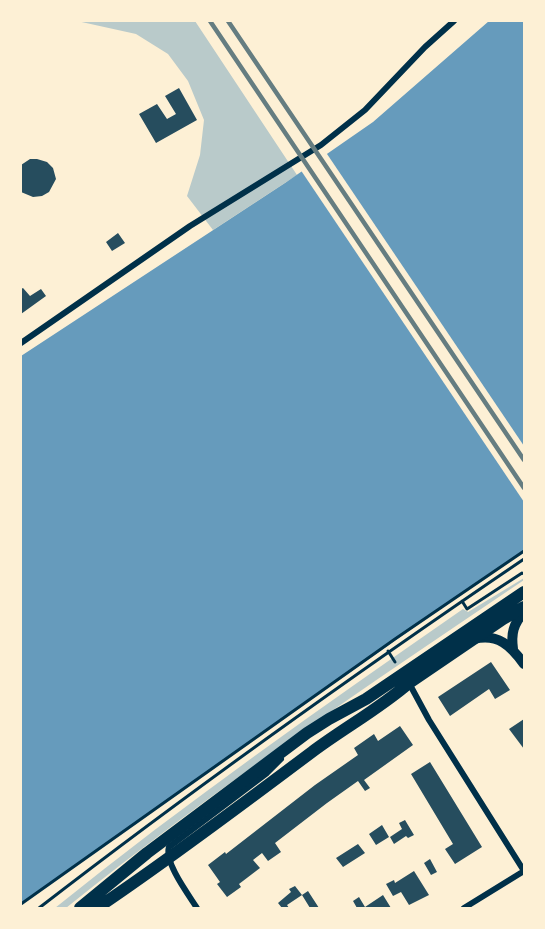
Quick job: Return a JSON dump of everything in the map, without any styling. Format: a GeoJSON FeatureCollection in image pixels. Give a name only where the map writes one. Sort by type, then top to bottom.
{"type":"FeatureCollection","features":[{"type":"Feature","properties":{"kind":"main road"},"geometry":{"type":"LineString","coordinates":[[80,908],[147,853],[299,739],[366,699],[524,592]]}},
{"type":"Feature","properties":{"kind":"main road"},"geometry":{"type":"LineString","coordinates":[[97,908],[409,683],[524,607]]}},
{"type":"Feature","properties":{"kind":"street"},"geometry":{"type":"LineString","coordinates":[[21,343],[190,226],[321,145],[365,110],[453,21]]}},
{"type":"Feature","properties":{"kind":"street"},"geometry":{"type":"LineString","coordinates":[[513,649],[513,631],[524,612]]}},
{"type":"Feature","properties":{"kind":"street"},"geometry":{"type":"LineString","coordinates":[[471,640],[490,638],[503,642],[513,649],[524,664]]}},
{"type":"Feature","properties":{"kind":"street"},"geometry":{"type":"LineString","coordinates":[[409,683],[429,720],[524,871],[464,908]]}},
{"type":"Feature","properties":{"kind":"street"},"geometry":{"type":"LineString","coordinates":[[197,908],[173,868],[167,851],[173,842],[267,773],[299,739]]}},
{"type":"Feature","properties":{"kind":"path"},"geometry":{"type":"LineString","coordinates":[[21,904],[404,632],[524,551]]}},
{"type":"Feature","properties":{"kind":"path"},"geometry":{"type":"LineString","coordinates":[[39,908],[110,853],[388,651],[524,559]]}},
{"type":"Feature","properties":{"kind":"path"},"geometry":{"type":"LineString","coordinates":[[462,601],[467,609],[522,573],[524,574]]}},
{"type":"Feature","properties":{"kind":"path"},"geometry":{"type":"LineString","coordinates":[[388,651],[396,664]]}},
{"type":"Feature","properties":{"kind":"shaded area"},"geometry":{"type":"Polygon","coordinates":[[[77,21],[195,21],[297,175],[213,230],[187,196],[200,155],[204,120],[188,81],[168,54],[136,34],[77,21]]]}},
{"type":"Feature","properties":{"kind":"shaded area"},"geometry":{"type":"Polygon","coordinates":[[[524,578],[234,780],[66,908],[55,908],[205,792],[359,681],[463,609],[468,612],[524,578]]]}},
{"type":"Feature","properties":{"kind":"water"},"geometry":{"type":"Polygon","coordinates":[[[489,21],[524,21],[524,550],[21,903],[21,356],[285,183],[373,122],[489,21]]]}},
{"type":"Feature","properties":{"kind":"pier"},"geometry":{"type":"Polygon","coordinates":[[[325,151],[524,446],[524,502],[300,169],[325,151]]]}},
{"type":"Feature","properties":{"kind":"building"},"geometry":{"type":"Polygon","coordinates":[[[179,88],[197,120],[156,143],[139,114],[157,104],[167,119],[176,114],[165,96],[179,88]]]}},
{"type":"Feature","properties":{"kind":"building"},"geometry":{"type":"Polygon","coordinates":[[[30,159],[47,162],[53,168],[56,179],[49,192],[42,196],[33,197],[21,192],[21,165],[30,159]]]}},
{"type":"Feature","properties":{"kind":"building"},"geometry":{"type":"Polygon","coordinates":[[[118,233],[125,243],[112,251],[106,242],[118,233]]]}},
{"type":"Feature","properties":{"kind":"building"},"geometry":{"type":"Polygon","coordinates":[[[23,288],[30,296],[41,289],[46,296],[21,314],[21,289],[23,288]]]}},
{"type":"Feature","properties":{"kind":"building"},"geometry":{"type":"Polygon","coordinates":[[[491,662],[510,690],[495,699],[489,689],[450,716],[438,697],[491,662]]]}},
{"type":"Feature","properties":{"kind":"building"},"geometry":{"type":"Polygon","coordinates":[[[524,719],[524,749],[509,729],[524,719]]]}},
{"type":"Feature","properties":{"kind":"building"},"geometry":{"type":"Polygon","coordinates":[[[400,726],[413,745],[364,780],[370,788],[365,791],[358,781],[327,803],[275,843],[281,852],[268,861],[262,853],[253,860],[260,868],[239,884],[241,887],[227,897],[217,884],[220,882],[208,865],[358,755],[354,748],[374,734],[378,741],[400,726]]]}},
{"type":"Feature","properties":{"kind":"building"},"geometry":{"type":"Polygon","coordinates":[[[430,762],[482,847],[455,864],[445,849],[453,844],[411,774],[430,762]]]}},
{"type":"Feature","properties":{"kind":"building"},"geometry":{"type":"Polygon","coordinates":[[[405,820],[414,835],[408,838],[406,836],[394,844],[390,837],[402,829],[399,823],[405,820]]]}},
{"type":"Feature","properties":{"kind":"building"},"geometry":{"type":"Polygon","coordinates":[[[382,825],[389,837],[376,845],[369,834],[382,825]]]}},
{"type":"Feature","properties":{"kind":"building"},"geometry":{"type":"Polygon","coordinates":[[[358,844],[365,853],[343,867],[336,858],[358,844]]]}},
{"type":"Feature","properties":{"kind":"building"},"geometry":{"type":"Polygon","coordinates":[[[430,859],[437,872],[431,875],[424,863],[430,859]]]}},
{"type":"Feature","properties":{"kind":"building"},"geometry":{"type":"Polygon","coordinates":[[[414,871],[429,895],[409,905],[401,892],[393,896],[386,884],[394,880],[395,883],[414,871]]]}},
{"type":"Feature","properties":{"kind":"building"},"geometry":{"type":"Polygon","coordinates":[[[295,886],[302,895],[287,905],[289,908],[282,908],[278,903],[291,892],[289,889],[295,886]]]}},
{"type":"Feature","properties":{"kind":"building"},"geometry":{"type":"Polygon","coordinates":[[[308,891],[319,908],[310,908],[302,895],[308,891]]]}},
{"type":"Feature","properties":{"kind":"building"},"geometry":{"type":"Polygon","coordinates":[[[383,895],[391,908],[357,908],[353,901],[359,897],[365,907],[383,895]]]}},
{"type":"Feature","properties":{"kind":"railway"},"geometry":{"type":"LineString","coordinates":[[210,21],[524,488]]}},
{"type":"Feature","properties":{"kind":"railway"},"geometry":{"type":"LineString","coordinates":[[228,21],[524,460]]}}]}
